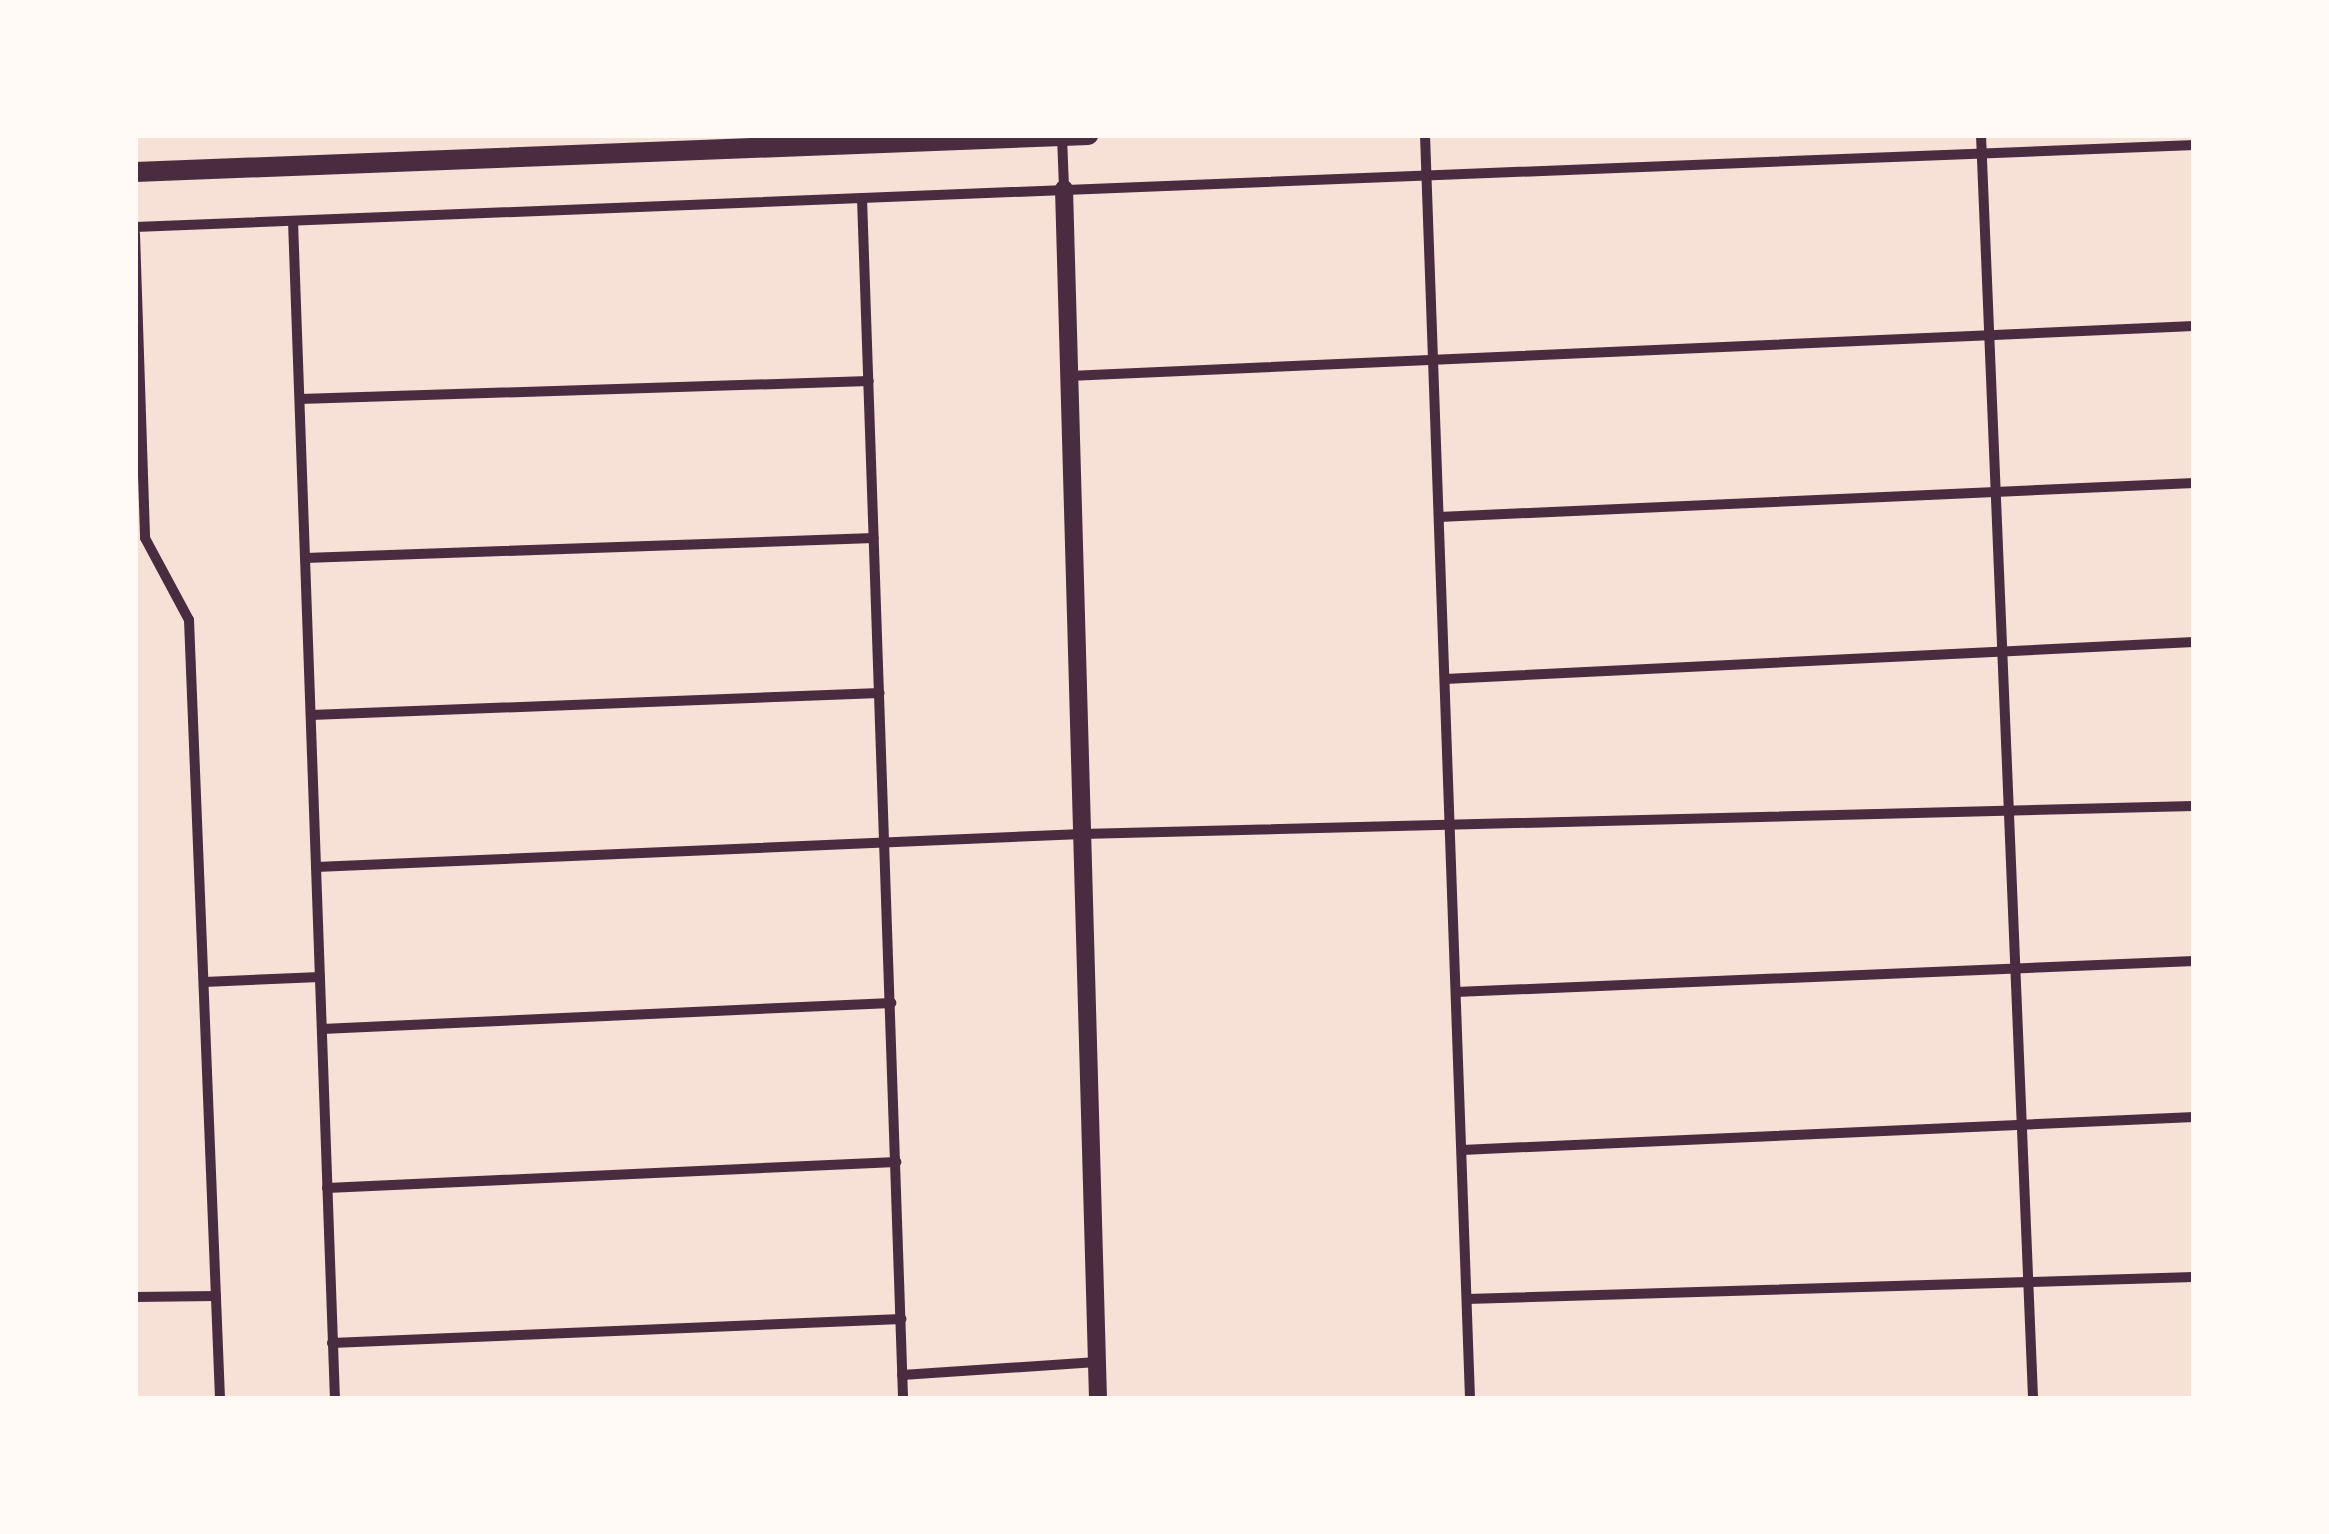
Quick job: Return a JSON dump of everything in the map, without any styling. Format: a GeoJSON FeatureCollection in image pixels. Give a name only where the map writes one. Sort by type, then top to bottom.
{"type":"FeatureCollection","features":[{"type":"Feature","properties":{"kind":"main road"},"geometry":{"type":"LineString","coordinates":[[135,172],[1088,135]]}},
{"type":"Feature","properties":{"kind":"street"},"geometry":{"type":"LineString","coordinates":[[1425,135],[1470,1399]]}},
{"type":"Feature","properties":{"kind":"street"},"geometry":{"type":"LineString","coordinates":[[1982,135],[2033,1399]]}},
{"type":"Feature","properties":{"kind":"street"},"geometry":{"type":"LineString","coordinates":[[1062,136],[1098,1399]]}},
{"type":"Feature","properties":{"kind":"street"},"geometry":{"type":"LineString","coordinates":[[220,1399],[189,620],[145,538],[135,231],[294,221],[2194,145]]}},
{"type":"Feature","properties":{"kind":"street"},"geometry":{"type":"LineString","coordinates":[[862,198],[903,1399]]}},
{"type":"Feature","properties":{"kind":"street"},"geometry":{"type":"LineString","coordinates":[[294,221],[334,1399]]}},
{"type":"Feature","properties":{"kind":"street"},"geometry":{"type":"LineString","coordinates":[[1070,376],[1990,330],[2194,326]]}},
{"type":"Feature","properties":{"kind":"street"},"geometry":{"type":"LineString","coordinates":[[300,400],[869,381]]}},
{"type":"Feature","properties":{"kind":"street"},"geometry":{"type":"LineString","coordinates":[[1439,517],[2194,483]]}},
{"type":"Feature","properties":{"kind":"street"},"geometry":{"type":"LineString","coordinates":[[306,558],[874,538]]}},
{"type":"Feature","properties":{"kind":"street"},"geometry":{"type":"LineString","coordinates":[[1445,679],[2194,642]]}},
{"type":"Feature","properties":{"kind":"street"},"geometry":{"type":"LineString","coordinates":[[310,715],[880,694]]}},
{"type":"Feature","properties":{"kind":"street"},"geometry":{"type":"LineString","coordinates":[[316,866],[1082,834],[1450,829],[2194,806]]}},
{"type":"Feature","properties":{"kind":"street"},"geometry":{"type":"LineString","coordinates":[[1456,992],[2194,960]]}},
{"type":"Feature","properties":{"kind":"street"},"geometry":{"type":"LineString","coordinates":[[204,982],[320,977]]}},
{"type":"Feature","properties":{"kind":"street"},"geometry":{"type":"LineString","coordinates":[[322,1030],[891,1003]]}},
{"type":"Feature","properties":{"kind":"street"},"geometry":{"type":"LineString","coordinates":[[1462,1150],[2194,1117]]}},
{"type":"Feature","properties":{"kind":"street"},"geometry":{"type":"LineString","coordinates":[[327,1188],[896,1162]]}},
{"type":"Feature","properties":{"kind":"street"},"geometry":{"type":"LineString","coordinates":[[1467,1300],[2194,1277]]}},
{"type":"Feature","properties":{"kind":"street"},"geometry":{"type":"LineString","coordinates":[[135,1297],[216,1296]]}},
{"type":"Feature","properties":{"kind":"street"},"geometry":{"type":"LineString","coordinates":[[332,1344],[901,1319]]}},
{"type":"Feature","properties":{"kind":"street"},"geometry":{"type":"LineString","coordinates":[[902,1376],[1097,1362]]}}]}
